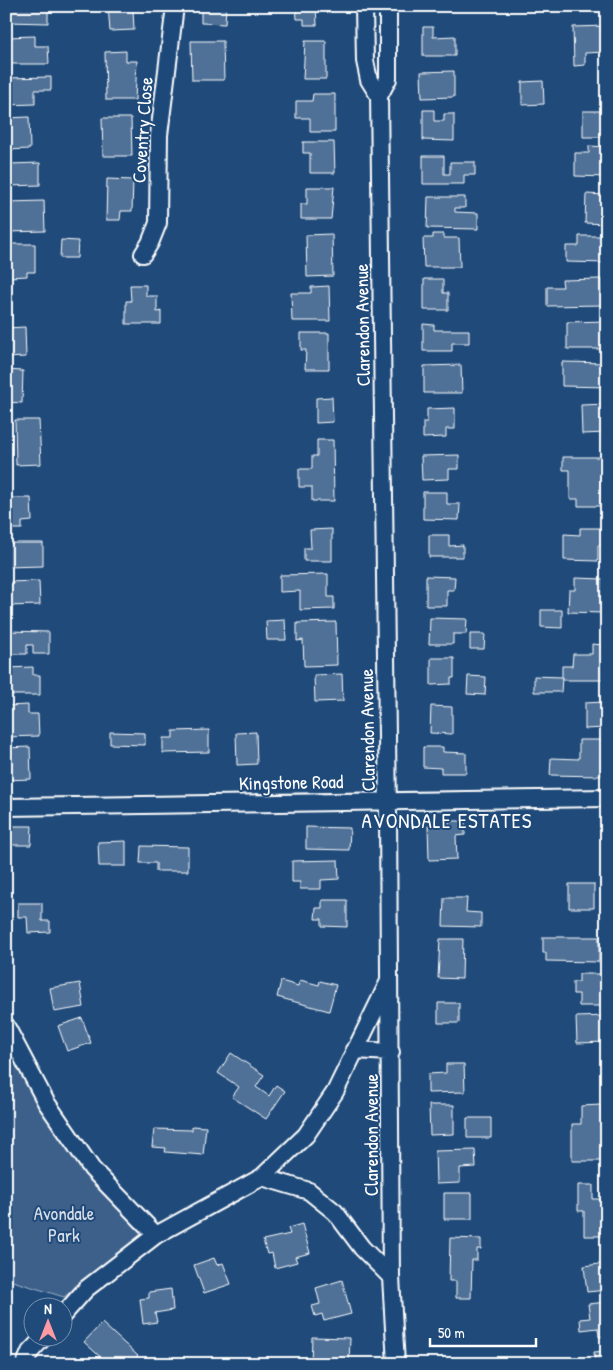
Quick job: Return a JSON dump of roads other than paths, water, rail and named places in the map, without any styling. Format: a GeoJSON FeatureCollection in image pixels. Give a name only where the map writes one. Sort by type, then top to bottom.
{"type":"FeatureCollection","features":[{"type":"Feature","properties":{"kind":"street","name":"Coventry Close"},"geometry":{"type":"LineString","coordinates":[[143,254],[150,243],[158,223],[159,135],[175,6]]}},
{"type":"Feature","properties":{"kind":"street","name":"Clarendon Avenue"},"geometry":{"type":"LineString","coordinates":[[364,6],[365,61],[369,80],[379,96]]}},
{"type":"Feature","properties":{"kind":"street","name":"Clarendon Avenue"},"geometry":{"type":"LineString","coordinates":[[388,6],[388,79],[379,96],[390,979],[391,1277],[396,1364]]}},
{"type":"Feature","properties":{"kind":"street","name":"Kingstone Road"},"geometry":{"type":"LineString","coordinates":[[6,808],[388,800],[607,798]]}},
{"type":"Feature","properties":{"kind":"street"},"geometry":{"type":"LineString","coordinates":[[72,1305],[86,1289],[156,1235],[262,1177],[306,1135],[335,1092],[390,979]]}},
{"type":"Feature","properties":{"kind":"street"},"geometry":{"type":"LineString","coordinates":[[6,1026],[46,1102],[92,1169],[156,1235]]}},
{"type":"Feature","properties":{"kind":"street"},"geometry":{"type":"LineString","coordinates":[[354,1050],[390,1052]]}},
{"type":"Feature","properties":{"kind":"street"},"geometry":{"type":"LineString","coordinates":[[262,1177],[309,1191],[335,1212],[362,1248],[391,1277]]}},
{"type":"Feature","properties":{"kind":"street"},"geometry":{"type":"LineString","coordinates":[[25,1364],[34,1348]]}},
{"type":"Feature","properties":{"kind":"district","name":"AVONDALE ESTATES"},"geometry":{"type":"Point","coordinates":[447,821]}},
{"type":"Feature","properties":{"kind":"park label","name":"Avondale Park"},"geometry":{"type":"Point","coordinates":[64,1224]}}]}
